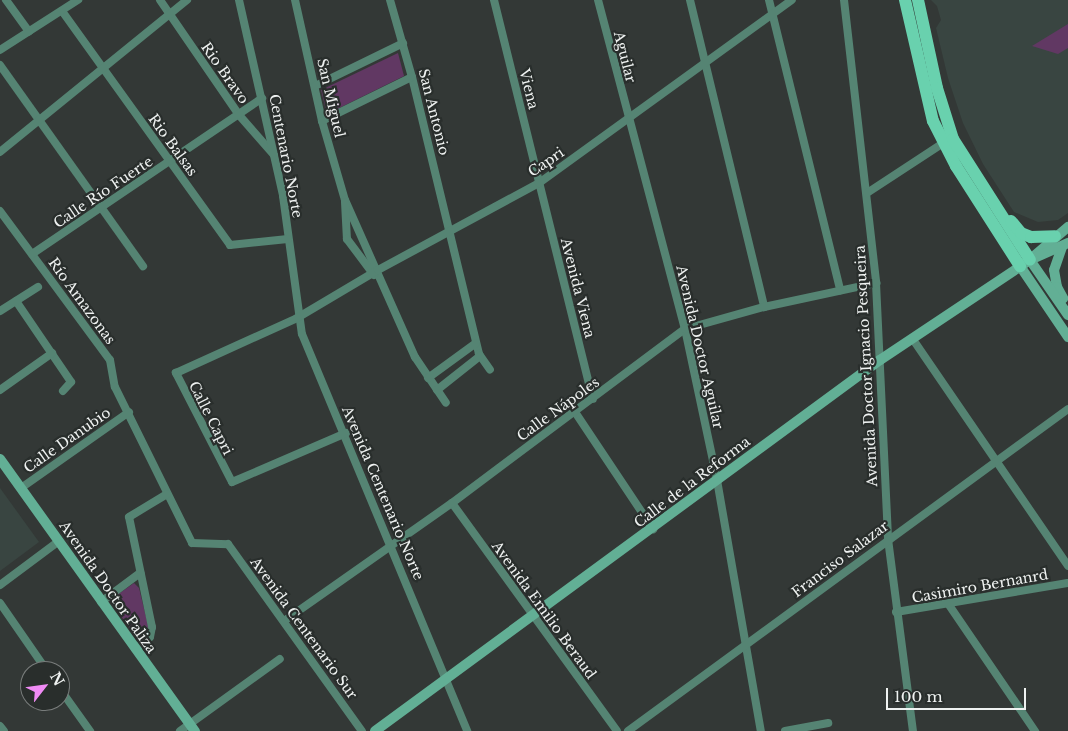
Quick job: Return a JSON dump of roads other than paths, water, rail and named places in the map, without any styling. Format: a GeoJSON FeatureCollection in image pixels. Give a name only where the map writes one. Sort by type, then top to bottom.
{"type":"FeatureCollection","features":[{"type":"Feature","properties":{"kind":"main road"},"geometry":{"type":"LineString","coordinates":[[905,0],[924,92],[944,143],[1025,263],[1068,315]]}},
{"type":"Feature","properties":{"kind":"main road"},"geometry":{"type":"LineString","coordinates":[[918,0],[945,115],[972,171],[1068,336]]}},
{"type":"Feature","properties":{"kind":"main road"},"geometry":{"type":"LineString","coordinates":[[910,30],[920,49],[934,98],[1021,233],[1039,238],[1055,236]]}},
{"type":"Feature","properties":{"kind":"main road","name":"Calle de la Reforma"},"geometry":{"type":"LineString","coordinates":[[375,731],[653,529],[880,360],[1025,263],[1068,227]]}},
{"type":"Feature","properties":{"kind":"main road"},"geometry":{"type":"LineString","coordinates":[[1065,245],[1055,278],[1068,305]]}},
{"type":"Feature","properties":{"kind":"main road","name":"Calle de la Reforma"},"geometry":{"type":"LineString","coordinates":[[1025,263],[1065,245]]}},
{"type":"Feature","properties":{"kind":"main road","name":"Avenida Doctor Paliza"},"geometry":{"type":"LineString","coordinates":[[0,459],[192,727]]}},
{"type":"Feature","properties":{"kind":"street"},"geometry":{"type":"LineString","coordinates":[[6,0],[29,32]]}},
{"type":"Feature","properties":{"kind":"street"},"geometry":{"type":"LineString","coordinates":[[0,50],[78,0]]}},
{"type":"Feature","properties":{"kind":"street","name":"Rio Bravo"},"geometry":{"type":"LineString","coordinates":[[160,0],[168,15],[239,115],[276,157]]}},
{"type":"Feature","properties":{"kind":"street"},"geometry":{"type":"LineString","coordinates":[[0,152],[104,70],[187,0]]}},
{"type":"Feature","properties":{"kind":"street","name":"Centenario Norte"},"geometry":{"type":"LineString","coordinates":[[239,0],[276,157],[297,318]]}},
{"type":"Feature","properties":{"kind":"street","name":"San Miguel"},"geometry":{"type":"LineString","coordinates":[[295,0],[322,122],[345,200],[376,274]]}},
{"type":"Feature","properties":{"kind":"street","name":"San Antonio"},"geometry":{"type":"LineString","coordinates":[[390,0],[412,77],[476,343]]}},
{"type":"Feature","properties":{"kind":"street","name":"Viena"},"geometry":{"type":"LineString","coordinates":[[494,0],[540,183]]}},
{"type":"Feature","properties":{"kind":"street","name":"Aguilar"},"geometry":{"type":"LineString","coordinates":[[598,0],[628,119]]}},
{"type":"Feature","properties":{"kind":"street"},"geometry":{"type":"LineString","coordinates":[[690,0],[764,306]]}},
{"type":"Feature","properties":{"kind":"street"},"geometry":{"type":"LineString","coordinates":[[768,0],[840,290]]}},
{"type":"Feature","properties":{"kind":"street","name":"Capri"},"geometry":{"type":"LineString","coordinates":[[297,318],[450,231],[540,183],[792,0]]}},
{"type":"Feature","properties":{"kind":"street","name":"Avenida Doctor Ignacio Pesqueira"},"geometry":{"type":"LineString","coordinates":[[844,0],[876,283],[888,539],[913,731]]}},
{"type":"Feature","properties":{"kind":"street","name":"Rio Balsas"},"geometry":{"type":"LineString","coordinates":[[62,11],[232,247],[288,239]]}},
{"type":"Feature","properties":{"kind":"street"},"geometry":{"type":"LineString","coordinates":[[315,86],[403,43]]}},
{"type":"Feature","properties":{"kind":"street"},"geometry":{"type":"LineString","coordinates":[[0,65],[143,266]]}},
{"type":"Feature","properties":{"kind":"street"},"geometry":{"type":"LineString","coordinates":[[322,122],[412,77]]}},
{"type":"Feature","properties":{"kind":"street","name":"Calle Río Fuerte"},"geometry":{"type":"LineString","coordinates":[[32,254],[103,208],[262,98]]}},
{"type":"Feature","properties":{"kind":"street","name":"Avenida Doctor Aguilar"},"geometry":{"type":"LineString","coordinates":[[628,119],[685,329],[717,480],[761,731]]}},
{"type":"Feature","properties":{"kind":"street"},"geometry":{"type":"LineString","coordinates":[[866,193],[944,143]]}},
{"type":"Feature","properties":{"kind":"street","name":"Avenida Viena"},"geometry":{"type":"LineString","coordinates":[[540,183],[593,399]]}},
{"type":"Feature","properties":{"kind":"street","name":"San Miguel"},"geometry":{"type":"LineString","coordinates":[[345,200],[347,239],[364,257],[376,274]]}},
{"type":"Feature","properties":{"kind":"street","name":"Río Amazonas"},"geometry":{"type":"LineString","coordinates":[[0,211],[110,360],[115,387],[167,494]]}},
{"type":"Feature","properties":{"kind":"street"},"geometry":{"type":"LineString","coordinates":[[376,274],[428,378],[446,403]]}},
{"type":"Feature","properties":{"kind":"street","name":"Calle Nápoles"},"geometry":{"type":"LineString","coordinates":[[284,621],[452,503],[685,329],[764,306],[876,283]]}},
{"type":"Feature","properties":{"kind":"street"},"geometry":{"type":"LineString","coordinates":[[0,311],[38,287]]}},
{"type":"Feature","properties":{"kind":"street"},"geometry":{"type":"LineString","coordinates":[[16,301],[72,382],[63,391]]}},
{"type":"Feature","properties":{"kind":"street","name":"Calle Capri"},"geometry":{"type":"LineString","coordinates":[[297,318],[180,369],[176,378],[232,482],[346,433]]}},
{"type":"Feature","properties":{"kind":"street","name":"Avenida Centenario Norte"},"geometry":{"type":"LineString","coordinates":[[297,318],[346,433],[467,731]]}},
{"type":"Feature","properties":{"kind":"street"},"geometry":{"type":"LineString","coordinates":[[912,338],[1068,566]]}},
{"type":"Feature","properties":{"kind":"street"},"geometry":{"type":"LineString","coordinates":[[428,378],[476,343],[480,356],[490,370]]}},
{"type":"Feature","properties":{"kind":"street"},"geometry":{"type":"LineString","coordinates":[[0,390],[52,352]]}},
{"type":"Feature","properties":{"kind":"street"},"geometry":{"type":"LineString","coordinates":[[437,390],[480,356]]}},
{"type":"Feature","properties":{"kind":"street","name":"Franciso Salazar"},"geometry":{"type":"LineString","coordinates":[[628,731],[1068,409]]}},
{"type":"Feature","properties":{"kind":"street","name":"Calle Danubio"},"geometry":{"type":"LineString","coordinates":[[21,488],[128,412]]}},
{"type":"Feature","properties":{"kind":"street"},"geometry":{"type":"LineString","coordinates":[[575,412],[653,529]]}},
{"type":"Feature","properties":{"kind":"street"},"geometry":{"type":"LineString","coordinates":[[135,649],[148,640],[152,633],[129,517],[167,494]]}},
{"type":"Feature","properties":{"kind":"street","name":"Avenida Centenario Sur"},"geometry":{"type":"LineString","coordinates":[[167,494],[192,542],[199,545],[228,544],[362,731]]}},
{"type":"Feature","properties":{"kind":"street","name":"Avenida Emilio Beraud"},"geometry":{"type":"LineString","coordinates":[[452,503],[617,731]]}},
{"type":"Feature","properties":{"kind":"street"},"geometry":{"type":"LineString","coordinates":[[0,585],[59,541]]}},
{"type":"Feature","properties":{"kind":"street"},"geometry":{"type":"LineString","coordinates":[[101,602],[140,573]]}},
{"type":"Feature","properties":{"kind":"street","name":"Casimiro Bernanrd"},"geometry":{"type":"LineString","coordinates":[[896,612],[949,605],[1068,583]]}},
{"type":"Feature","properties":{"kind":"street"},"geometry":{"type":"LineString","coordinates":[[0,603],[41,661]]}},
{"type":"Feature","properties":{"kind":"street"},"geometry":{"type":"LineString","coordinates":[[949,605],[1035,731]]}},
{"type":"Feature","properties":{"kind":"street"},"geometry":{"type":"LineString","coordinates":[[180,731],[192,727],[280,659]]}},
{"type":"Feature","properties":{"kind":"street"},"geometry":{"type":"LineString","coordinates":[[70,703],[90,731]]}},
{"type":"Feature","properties":{"kind":"street"},"geometry":{"type":"LineString","coordinates":[[785,731],[828,723]]}},
{"type":"Feature","properties":{"kind":"street"},"geometry":{"type":"LineString","coordinates":[[0,726],[4,731]]}}]}
